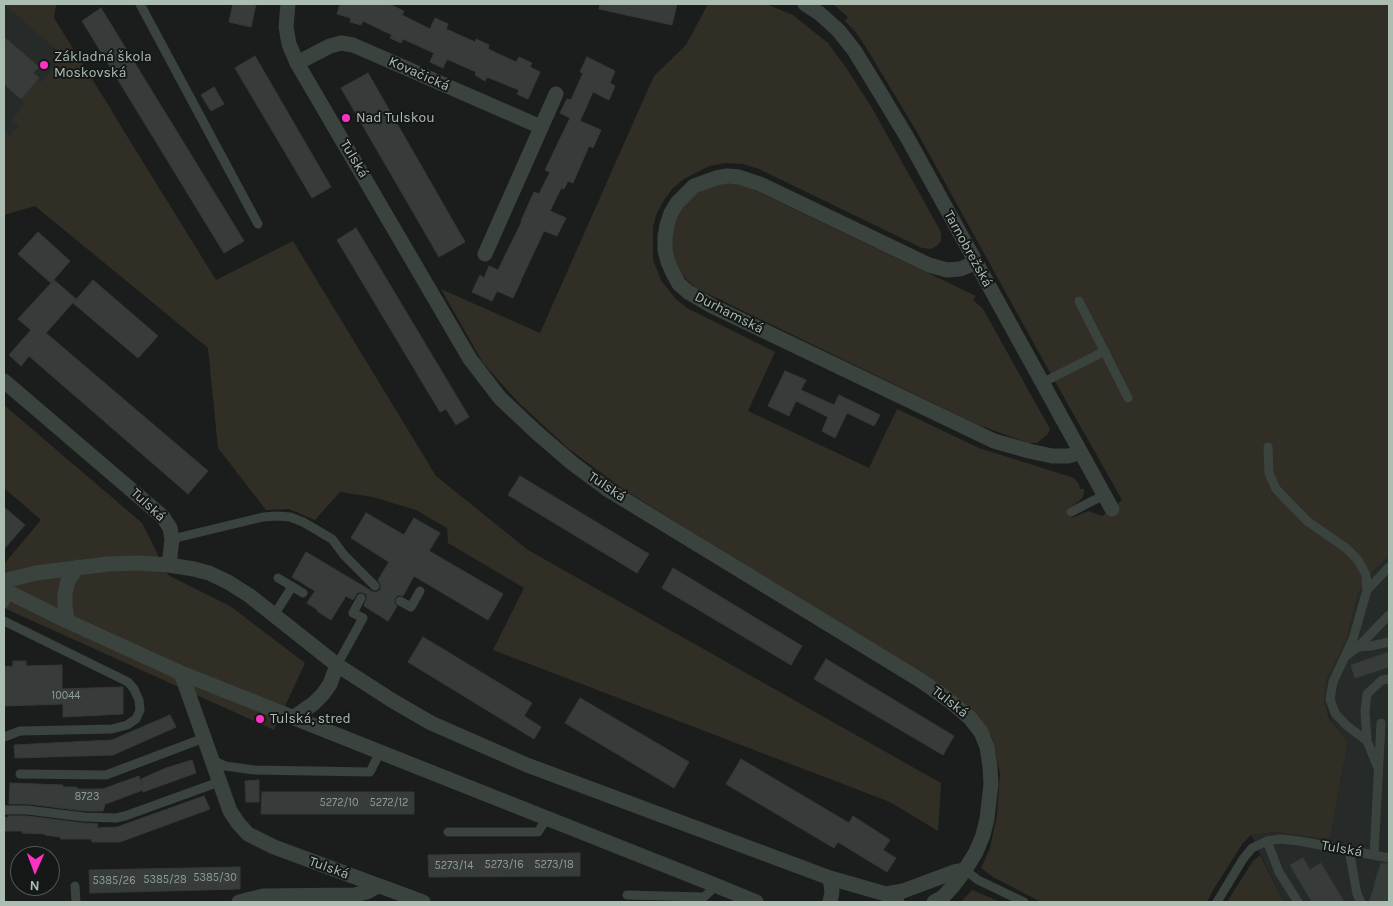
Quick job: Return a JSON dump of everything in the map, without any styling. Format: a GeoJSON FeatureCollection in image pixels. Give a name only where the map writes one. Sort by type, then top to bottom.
{"type":"FeatureCollection","features":[{"type":"Feature","properties":{"kind":"street","name":"Tulská"},"geometry":{"type":"LineString","coordinates":[[288,4],[286,26],[289,44],[297,63],[470,359],[500,398],[572,463],[607,489],[920,680],[970,718],[981,732],[987,748],[991,784],[983,835],[976,852],[965,870],[948,891],[934,902]]}},
{"type":"Feature","properties":{"kind":"street","name":"Tarnobrežská"},"geometry":{"type":"LineString","coordinates":[[805,4],[819,13],[838,30],[854,50],[908,139],[1108,502]]}},
{"type":"Feature","properties":{"kind":"street","name":"Kovačická"},"geometry":{"type":"LineString","coordinates":[[297,63],[330,46],[341,43],[353,45],[541,127]]}},
{"type":"Feature","properties":{"kind":"street"},"geometry":{"type":"LineString","coordinates":[[485,254],[556,94]]}},
{"type":"Feature","properties":{"kind":"street","name":"Durhamská"},"geometry":{"type":"LineString","coordinates":[[975,263],[960,269],[947,270],[929,265],[760,184],[739,177],[716,178],[694,186],[677,203],[666,225],[665,250],[672,273],[688,292],[705,302],[994,440],[1028,451],[1052,456],[1069,456],[1080,452]]}},
{"type":"Feature","properties":{"kind":"street","name":"Tulská"},"geometry":{"type":"LineString","coordinates":[[4,381],[163,517],[170,528],[172,539],[169,565]]}},
{"type":"Feature","properties":{"kind":"street"},"geometry":{"type":"LineString","coordinates":[[5,592],[36,573],[77,567],[115,564],[169,565],[209,573],[250,596],[337,665],[412,713],[480,746],[526,765],[830,878],[892,898],[902,892],[954,872],[965,870]]}},
{"type":"Feature","properties":{"kind":"street"},"geometry":{"type":"LineString","coordinates":[[67,622],[64,605],[65,593],[68,581],[77,567]]}},
{"type":"Feature","properties":{"kind":"street"},"geometry":{"type":"LineString","coordinates":[[5,592],[181,673],[756,902]]}},
{"type":"Feature","properties":{"kind":"street"},"geometry":{"type":"LineString","coordinates":[[294,717],[313,704],[323,694],[330,684],[337,665]]}},
{"type":"Feature","properties":{"kind":"street","name":"Tulská"},"geometry":{"type":"LineString","coordinates":[[181,673],[230,811],[238,824],[248,834],[274,847],[423,902]]}},
{"type":"Feature","properties":{"kind":"street"},"geometry":{"type":"LineString","coordinates":[[830,878],[832,892],[830,902]]}},
{"type":"Feature","properties":{"kind":"street","name":"Tulská"},"geometry":{"type":"LineString","coordinates":[[238,902],[263,896],[354,896],[378,886]]}},
{"type":"Feature","properties":{"kind":"lane"},"geometry":{"type":"LineString","coordinates":[[140,4],[258,224]]}},
{"type":"Feature","properties":{"kind":"lane"},"geometry":{"type":"LineString","coordinates":[[1079,302],[1128,398]]}},
{"type":"Feature","properties":{"kind":"lane"},"geometry":{"type":"LineString","coordinates":[[1042,383],[1105,351]]}},
{"type":"Feature","properties":{"kind":"lane"},"geometry":{"type":"LineString","coordinates":[[1268,446],[1269,473],[1276,489],[1307,521],[1346,548],[1358,560],[1366,575],[1367,590],[1353,639],[1333,682],[1330,699],[1335,712],[1346,725],[1367,742]]}},
{"type":"Feature","properties":{"kind":"lane"},"geometry":{"type":"LineString","coordinates":[[1071,512],[1108,502]]}},
{"type":"Feature","properties":{"kind":"lane"},"geometry":{"type":"LineString","coordinates":[[172,539],[263,517],[290,517],[332,539],[344,555],[375,586]]}},
{"type":"Feature","properties":{"kind":"lane"},"geometry":{"type":"LineString","coordinates":[[1367,590],[1389,567]]}},
{"type":"Feature","properties":{"kind":"lane"},"geometry":{"type":"LineString","coordinates":[[278,578],[303,593]]}},
{"type":"Feature","properties":{"kind":"lane"},"geometry":{"type":"LineString","coordinates":[[274,615],[292,587]]}},
{"type":"Feature","properties":{"kind":"lane"},"geometry":{"type":"LineString","coordinates":[[400,601],[411,607],[420,591]]}},
{"type":"Feature","properties":{"kind":"lane"},"geometry":{"type":"LineString","coordinates":[[337,665],[363,618],[353,613],[361,598]]}},
{"type":"Feature","properties":{"kind":"lane"},"geometry":{"type":"LineString","coordinates":[[1344,656],[1358,647],[1389,615]]}},
{"type":"Feature","properties":{"kind":"lane"},"geometry":{"type":"LineString","coordinates":[[4,621],[128,682],[139,700],[140,710],[136,719],[127,725],[112,729],[20,731],[4,737]]}},
{"type":"Feature","properties":{"kind":"lane"},"geometry":{"type":"LineString","coordinates":[[1358,647],[1389,642]]}},
{"type":"Feature","properties":{"kind":"lane"},"geometry":{"type":"LineString","coordinates":[[1379,771],[1367,742],[1365,711],[1368,694],[1382,680],[1389,679]]}},
{"type":"Feature","properties":{"kind":"lane","name":"Tulská"},"geometry":{"type":"LineString","coordinates":[[1267,841],[1280,839],[1299,841],[1374,855],[1381,723]]}},
{"type":"Feature","properties":{"kind":"lane"},"geometry":{"type":"LineString","coordinates":[[20,774],[106,775],[204,738]]}},
{"type":"Feature","properties":{"kind":"lane"},"geometry":{"type":"LineString","coordinates":[[211,759],[225,766],[254,770],[370,772],[380,752]]}},
{"type":"Feature","properties":{"kind":"lane"},"geometry":{"type":"LineString","coordinates":[[4,810],[27,810],[116,818],[219,782]]}},
{"type":"Feature","properties":{"kind":"lane"},"geometry":{"type":"LineString","coordinates":[[448,832],[538,832],[547,818]]}},
{"type":"Feature","properties":{"kind":"lane"},"geometry":{"type":"LineString","coordinates":[[1217,902],[1243,859],[1252,848],[1267,841],[1279,872],[1298,902]]}},
{"type":"Feature","properties":{"kind":"lane"},"geometry":{"type":"LineString","coordinates":[[1349,850],[1357,894],[1361,902]]}},
{"type":"Feature","properties":{"kind":"lane"},"geometry":{"type":"LineString","coordinates":[[1374,855],[1389,858]]}},
{"type":"Feature","properties":{"kind":"lane"},"geometry":{"type":"LineString","coordinates":[[965,870],[978,880],[1024,902]]}},
{"type":"Feature","properties":{"kind":"lane"},"geometry":{"type":"LineString","coordinates":[[75,886],[76,902]]}},
{"type":"Feature","properties":{"kind":"lane"},"geometry":{"type":"LineString","coordinates":[[627,895],[704,897],[717,886]]}},
{"type":"Feature","properties":{"kind":"shaded area","name":"Základná škola Moskovská"},"geometry":{"type":"Polygon","coordinates":[[[4,4],[56,4],[54,18],[113,112],[4,174],[4,4]]]}},
{"type":"Feature","properties":{"kind":"shaded area"},"geometry":{"type":"Polygon","coordinates":[[[4,4],[56,4],[54,18],[216,280],[293,241],[436,476],[528,550],[941,783],[938,831],[890,802],[493,650],[524,588],[448,543],[447,528],[416,510],[373,497],[340,492],[315,520],[289,509],[266,510],[218,448],[208,348],[35,206],[4,215],[4,131],[10,136],[19,125],[12,120],[25,103],[21,99],[38,80],[41,82],[64,56],[4,4]]]}},
{"type":"Feature","properties":{"kind":"shaded area"},"geometry":{"type":"Polygon","coordinates":[[[708,4],[766,4],[793,15],[828,43],[872,108],[941,232],[941,241],[938,245],[931,249],[922,248],[759,169],[743,164],[725,163],[709,166],[684,179],[673,188],[656,215],[653,227],[653,260],[662,282],[676,299],[687,308],[775,352],[748,411],[869,468],[897,409],[979,448],[1074,478],[1079,484],[1080,489],[1084,489],[1084,493],[1078,502],[1067,509],[1072,518],[1088,511],[1102,516],[1122,500],[917,132],[867,49],[855,31],[845,21],[848,17],[833,4],[1389,4],[1389,556],[1373,571],[1358,593],[1347,639],[1327,679],[1324,701],[1329,718],[1348,742],[1330,839],[1276,832],[1251,835],[1243,843],[1207,902],[1041,902],[993,877],[981,868],[990,848],[997,815],[1000,773],[992,738],[972,711],[923,675],[623,489],[569,449],[518,402],[483,363],[441,289],[540,333],[654,76],[686,45],[708,4]]]}},
{"type":"Feature","properties":{"kind":"shaded area"},"geometry":{"type":"Polygon","coordinates":[[[725,184],[737,184],[748,187],[976,296],[973,300],[983,309],[1050,429],[1047,435],[1037,443],[1028,443],[976,424],[696,288],[680,271],[672,249],[671,237],[678,214],[693,196],[702,190],[725,184]]]}},
{"type":"Feature","properties":{"kind":"shaded area"},"geometry":{"type":"Polygon","coordinates":[[[4,405],[142,523],[168,575],[230,606],[305,663],[274,730],[4,608],[4,564],[41,520],[4,488],[4,405]]]}},
{"type":"Feature","properties":{"kind":"shaded area"},"geometry":{"type":"Polygon","coordinates":[[[1389,556],[1389,902],[1284,902],[1251,835],[1276,832],[1330,838],[1348,742],[1330,718],[1324,701],[1327,679],[1347,639],[1358,593],[1373,571],[1389,556]]]}},
{"type":"Feature","properties":{"kind":"shaded area"},"geometry":{"type":"Polygon","coordinates":[[[1260,855],[1284,902],[1227,902],[1253,861],[1260,855]]]}},
{"type":"Feature","properties":{"kind":"shaded area"},"geometry":{"type":"Polygon","coordinates":[[[972,890],[1001,902],[961,902],[972,890]]]}},
{"type":"Feature","properties":{"kind":"building"},"geometry":{"type":"Polygon","coordinates":[[[233,4],[256,4],[251,27],[229,22],[233,4]]]}},
{"type":"Feature","properties":{"kind":"building"},"geometry":{"type":"Polygon","coordinates":[[[340,4],[389,4],[404,11],[402,15],[430,29],[435,18],[448,24],[446,29],[475,42],[476,39],[489,45],[488,49],[516,62],[519,57],[532,63],[530,67],[540,72],[528,99],[517,94],[519,90],[487,77],[485,81],[475,75],[476,72],[447,59],[443,68],[430,62],[434,53],[403,39],[401,43],[390,38],[392,35],[363,21],[361,25],[350,22],[351,18],[337,14],[340,4]]]}},
{"type":"Feature","properties":{"kind":"building"},"geometry":{"type":"Polygon","coordinates":[[[600,4],[677,4],[672,25],[599,9],[600,4]]]}},
{"type":"Feature","properties":{"kind":"building"},"geometry":{"type":"Polygon","coordinates":[[[101,8],[244,241],[224,253],[82,21],[101,8]]]}},
{"type":"Feature","properties":{"kind":"building"},"geometry":{"type":"Polygon","coordinates":[[[4,37],[39,67],[33,73],[39,78],[21,99],[4,84],[4,37]]]}},
{"type":"Feature","properties":{"kind":"building"},"geometry":{"type":"Polygon","coordinates":[[[255,56],[331,187],[312,198],[235,68],[255,56]]]}},
{"type":"Feature","properties":{"kind":"building"},"geometry":{"type":"Polygon","coordinates":[[[587,57],[615,71],[610,83],[615,86],[609,100],[593,92],[580,121],[601,130],[593,148],[589,146],[573,183],[568,181],[564,189],[561,188],[550,211],[566,218],[557,236],[544,231],[513,298],[497,291],[492,301],[472,292],[480,275],[484,278],[489,266],[498,270],[534,192],[539,194],[550,172],[545,170],[570,118],[560,113],[567,99],[571,100],[583,73],[580,72],[587,57]]]}},
{"type":"Feature","properties":{"kind":"building"},"geometry":{"type":"Polygon","coordinates":[[[368,73],[465,242],[439,257],[341,88],[368,73]]]}},
{"type":"Feature","properties":{"kind":"building"},"geometry":{"type":"Polygon","coordinates":[[[214,87],[224,104],[211,111],[201,95],[214,87]]]}},
{"type":"Feature","properties":{"kind":"building"},"geometry":{"type":"Polygon","coordinates":[[[356,228],[469,417],[456,425],[446,409],[440,412],[337,240],[356,228]]]}},
{"type":"Feature","properties":{"kind":"building"},"geometry":{"type":"Polygon","coordinates":[[[38,232],[70,261],[51,283],[18,254],[38,232]]]}},
{"type":"Feature","properties":{"kind":"building"},"geometry":{"type":"Polygon","coordinates":[[[54,280],[76,299],[46,333],[208,471],[188,494],[29,356],[21,366],[9,355],[31,330],[18,319],[54,280]]]}},
{"type":"Feature","properties":{"kind":"building"},"geometry":{"type":"Polygon","coordinates":[[[93,280],[158,336],[138,358],[73,303],[93,280]]]}},
{"type":"Feature","properties":{"kind":"building"},"geometry":{"type":"Polygon","coordinates":[[[785,371],[806,380],[801,390],[834,405],[839,395],[880,415],[874,426],[847,413],[835,438],[822,431],[828,417],[796,401],[789,416],[768,406],[785,371]]]}},
{"type":"Feature","properties":{"kind":"building"},"geometry":{"type":"Polygon","coordinates":[[[520,476],[649,554],[637,573],[508,495],[520,476]]]}},
{"type":"Feature","properties":{"kind":"building"},"geometry":{"type":"Polygon","coordinates":[[[4,507],[25,525],[4,549],[4,507]]]}},
{"type":"Feature","properties":{"kind":"building"},"geometry":{"type":"Polygon","coordinates":[[[366,513],[404,535],[414,518],[440,533],[429,551],[503,594],[488,620],[414,576],[403,596],[399,595],[395,598],[394,602],[397,606],[388,621],[364,606],[367,597],[366,594],[361,592],[357,593],[353,600],[346,596],[331,620],[307,603],[315,591],[292,577],[306,552],[373,592],[380,590],[381,585],[378,580],[389,562],[351,538],[366,513]]]}},
{"type":"Feature","properties":{"kind":"building"},"geometry":{"type":"Polygon","coordinates":[[[673,568],[802,646],[791,665],[662,588],[673,568]]]}},
{"type":"Feature","properties":{"kind":"building"},"geometry":{"type":"Polygon","coordinates":[[[423,637],[532,703],[524,716],[541,727],[534,739],[408,662],[423,637]]]}},
{"type":"Feature","properties":{"kind":"building"},"geometry":{"type":"Polygon","coordinates":[[[1389,652],[1389,667],[1355,678],[1351,665],[1389,652]]]}},
{"type":"Feature","properties":{"kind":"building"},"geometry":{"type":"Polygon","coordinates":[[[826,659],[954,736],[943,755],[814,679],[826,659]]]}},
{"type":"Feature","properties":{"kind":"building"},"geometry":{"type":"Polygon","coordinates":[[[13,661],[26,661],[26,666],[62,665],[62,689],[123,687],[123,714],[63,717],[63,704],[4,706],[4,667],[13,666],[13,661]]]}},
{"type":"Feature","properties":{"kind":"building"},"geometry":{"type":"Polygon","coordinates":[[[580,698],[689,762],[674,788],[565,723],[580,698]]]}},
{"type":"Feature","properties":{"kind":"building"},"geometry":{"type":"Polygon","coordinates":[[[170,715],[176,727],[113,755],[15,758],[14,745],[112,740],[170,715]]]}},
{"type":"Feature","properties":{"kind":"building"},"geometry":{"type":"Polygon","coordinates":[[[741,759],[849,823],[853,816],[890,840],[883,850],[896,858],[887,872],[838,842],[834,848],[726,784],[741,759]]]}},
{"type":"Feature","properties":{"kind":"building"},"geometry":{"type":"Polygon","coordinates":[[[192,760],[196,773],[105,804],[103,811],[9,804],[10,783],[63,785],[63,787],[77,787],[77,789],[103,789],[139,776],[142,786],[141,779],[166,768],[192,760]]]}},
{"type":"Feature","properties":{"kind":"building"},"geometry":{"type":"Polygon","coordinates":[[[259,780],[259,802],[246,802],[245,781],[259,780]]]}},
{"type":"Feature","properties":{"kind":"building"},"geometry":{"type":"Polygon","coordinates":[[[262,792],[414,792],[414,814],[261,814],[262,792]]]}},
{"type":"Feature","properties":{"kind":"building"},"geometry":{"type":"Polygon","coordinates":[[[204,796],[210,809],[120,842],[92,842],[91,839],[61,839],[60,837],[45,834],[4,831],[4,817],[8,818],[8,816],[27,816],[98,824],[97,828],[117,827],[204,796]]]}},
{"type":"Feature","properties":{"kind":"building"},"geometry":{"type":"Polygon","coordinates":[[[580,853],[580,876],[429,877],[428,855],[580,853]]]}},
{"type":"Feature","properties":{"kind":"building"},"geometry":{"type":"Polygon","coordinates":[[[1303,858],[1310,870],[1321,863],[1344,902],[1312,902],[1290,865],[1303,858]]]}},
{"type":"Feature","properties":{"kind":"building"},"geometry":{"type":"Polygon","coordinates":[[[1381,863],[1389,864],[1389,902],[1369,902],[1375,885],[1381,863]]]}},
{"type":"Feature","properties":{"kind":"building"},"geometry":{"type":"Polygon","coordinates":[[[240,867],[240,889],[90,893],[89,870],[240,867]]]}},
{"type":"Feature","properties":{"kind":"place","name":"Základná škola Moskovská"},"geometry":{"type":"Point","coordinates":[44,65]}},
{"type":"Feature","properties":{"kind":"place","name":"Nad Tulskou"},"geometry":{"type":"Point","coordinates":[346,118]}},
{"type":"Feature","properties":{"kind":"place","name":"Tulská, stred"},"geometry":{"type":"Point","coordinates":[260,719]}}]}
